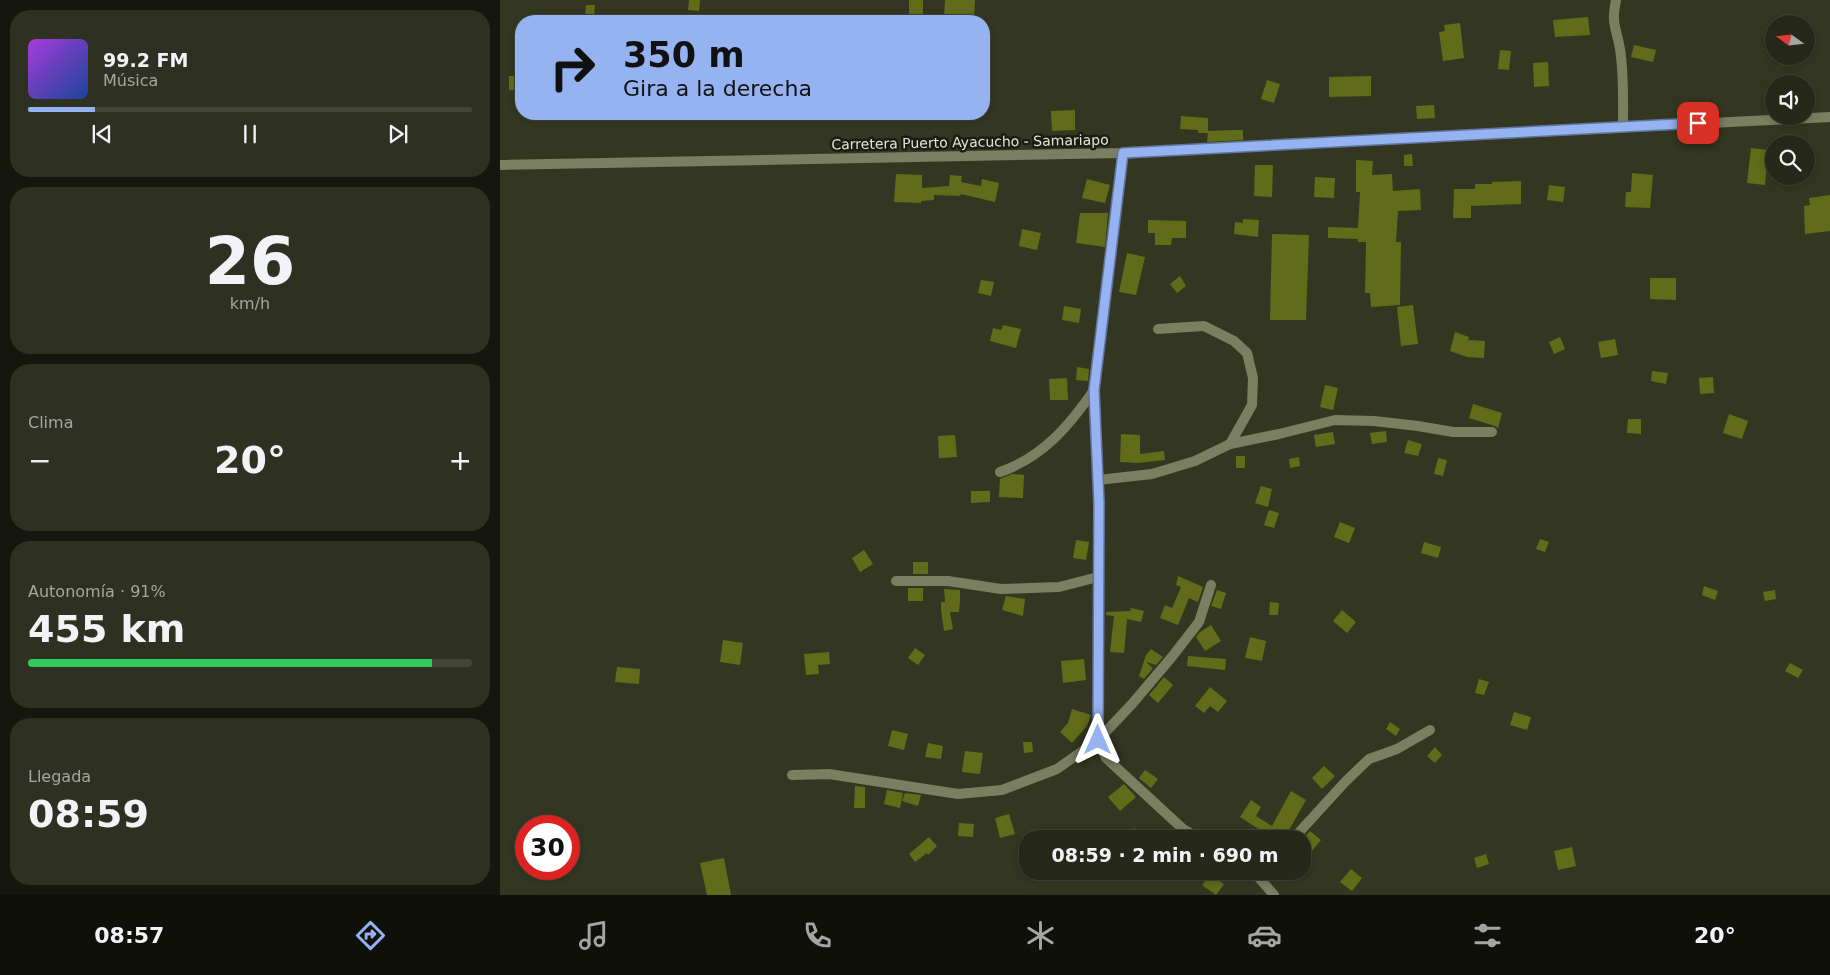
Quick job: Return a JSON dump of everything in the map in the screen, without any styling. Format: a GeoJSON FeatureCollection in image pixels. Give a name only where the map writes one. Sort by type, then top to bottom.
{"type":"FeatureCollection","features":[{"type":"Feature","properties":{"kind":"street"},"geometry":{"type":"LineString","coordinates":[[1616,0],[1613,17],[1620,48],[1623,86],[1623,127]]}},
{"type":"Feature","properties":{"kind":"street","name":"Carretera Puerto Ayacucho - Samariapo"},"geometry":{"type":"LineString","coordinates":[[500,165],[1123,153],[1830,117]]}},
{"type":"Feature","properties":{"kind":"street"},"geometry":{"type":"LineString","coordinates":[[1123,153],[1094,390],[1098,480],[1098,740],[1106,758],[1185,830]]}},
{"type":"Feature","properties":{"kind":"street"},"geometry":{"type":"LineString","coordinates":[[1158,329],[1204,326],[1234,341],[1247,352],[1253,378],[1252,405],[1230,444]]}},
{"type":"Feature","properties":{"kind":"street"},"geometry":{"type":"LineString","coordinates":[[1000,472],[1018,466],[1048,445],[1077,416],[1094,390]]}},
{"type":"Feature","properties":{"kind":"street"},"geometry":{"type":"LineString","coordinates":[[1098,480],[1152,474],[1195,461],[1230,444],[1335,420],[1374,421],[1453,432],[1492,432]]}},
{"type":"Feature","properties":{"kind":"street"},"geometry":{"type":"LineString","coordinates":[[896,581],[948,581],[1001,589],[1059,587],[1098,577]]}},
{"type":"Feature","properties":{"kind":"street"},"geometry":{"type":"LineString","coordinates":[[792,775],[829,774],[958,794],[1002,790],[1057,769],[1098,740],[1132,704],[1199,622],[1211,585]]}},
{"type":"Feature","properties":{"kind":"street"},"geometry":{"type":"LineString","coordinates":[[1301,830],[1369,759],[1397,749],[1430,730]]}},
{"type":"Feature","properties":{"kind":"street"},"geometry":{"type":"LineString","coordinates":[[1262,880],[1274,895]]}},
{"type":"Feature","properties":{"kind":"building"},"geometry":{"type":"Polygon","coordinates":[[[689,0],[700,0],[699,11],[688,10],[689,0]]]}},
{"type":"Feature","properties":{"kind":"building"},"geometry":{"type":"Polygon","coordinates":[[[909,0],[923,0],[923,15],[909,15],[909,0]]]}},
{"type":"Feature","properties":{"kind":"building"},"geometry":{"type":"Polygon","coordinates":[[[945,0],[975,0],[974,15],[944,15],[945,0]]]}},
{"type":"Feature","properties":{"kind":"building"},"geometry":{"type":"Polygon","coordinates":[[[586,5],[595,5],[594,15],[585,15],[586,5]]]}},
{"type":"Feature","properties":{"kind":"building"},"geometry":{"type":"Polygon","coordinates":[[[1588,17],[1590,35],[1555,37],[1553,20],[1588,17]]]}},
{"type":"Feature","properties":{"kind":"building"},"geometry":{"type":"Polygon","coordinates":[[[1460,23],[1464,58],[1443,61],[1439,32],[1445,31],[1444,25],[1460,23]]]}},
{"type":"Feature","properties":{"kind":"building"},"geometry":{"type":"Polygon","coordinates":[[[1634,45],[1656,50],[1653,62],[1631,57],[1634,45]]]}},
{"type":"Feature","properties":{"kind":"building"},"geometry":{"type":"Polygon","coordinates":[[[1500,50],[1511,51],[1509,70],[1498,69],[1500,50]]]}},
{"type":"Feature","properties":{"kind":"building"},"geometry":{"type":"Polygon","coordinates":[[[1548,62],[1549,86],[1534,87],[1533,63],[1548,62]]]}},
{"type":"Feature","properties":{"kind":"building"},"geometry":{"type":"Polygon","coordinates":[[[509,76],[515,76],[515,90],[509,90],[509,76]]]}},
{"type":"Feature","properties":{"kind":"building"},"geometry":{"type":"Polygon","coordinates":[[[1371,76],[1371,96],[1329,97],[1329,77],[1371,76]]]}},
{"type":"Feature","properties":{"kind":"building"},"geometry":{"type":"Polygon","coordinates":[[[1267,80],[1280,84],[1274,103],[1261,99],[1267,80]]]}},
{"type":"Feature","properties":{"kind":"building"},"geometry":{"type":"Polygon","coordinates":[[[1434,105],[1435,118],[1417,119],[1416,106],[1434,105]]]}},
{"type":"Feature","properties":{"kind":"building"},"geometry":{"type":"Polygon","coordinates":[[[1075,110],[1075,130],[1052,131],[1051,111],[1075,110]]]}},
{"type":"Feature","properties":{"kind":"building"},"geometry":{"type":"Polygon","coordinates":[[[1181,116],[1208,118],[1208,133],[1198,133],[1198,130],[1180,129],[1181,116]]]}},
{"type":"Feature","properties":{"kind":"building"},"geometry":{"type":"Polygon","coordinates":[[[1243,130],[1243,140],[1207,142],[1208,131],[1243,130]]]}},
{"type":"Feature","properties":{"kind":"building"},"geometry":{"type":"Polygon","coordinates":[[[1751,148],[1765,150],[1765,185],[1747,183],[1751,148]]]}},
{"type":"Feature","properties":{"kind":"building"},"geometry":{"type":"Polygon","coordinates":[[[1412,154],[1413,166],[1404,166],[1404,155],[1412,154]]]}},
{"type":"Feature","properties":{"kind":"building"},"geometry":{"type":"Polygon","coordinates":[[[1356,160],[1373,161],[1372,175],[1392,174],[1393,191],[1420,189],[1421,210],[1398,211],[1396,242],[1401,242],[1400,305],[1371,307],[1370,293],[1365,293],[1366,242],[1358,242],[1358,239],[1328,238],[1328,227],[1358,228],[1360,192],[1356,192],[1356,160]]]}},
{"type":"Feature","properties":{"kind":"building"},"geometry":{"type":"Polygon","coordinates":[[[1255,165],[1273,165],[1272,197],[1254,196],[1255,165]]]}},
{"type":"Feature","properties":{"kind":"building"},"geometry":{"type":"Polygon","coordinates":[[[1632,173],[1653,175],[1650,208],[1625,207],[1626,192],[1631,192],[1632,173]]]}},
{"type":"Feature","properties":{"kind":"building"},"geometry":{"type":"Polygon","coordinates":[[[896,174],[922,175],[922,188],[949,186],[950,175],[962,176],[961,182],[981,186],[982,179],[999,183],[995,202],[961,194],[960,196],[934,195],[934,200],[921,201],[921,203],[894,202],[896,174]]]}},
{"type":"Feature","properties":{"kind":"building"},"geometry":{"type":"Polygon","coordinates":[[[1315,177],[1335,178],[1334,198],[1314,197],[1315,177]]]}},
{"type":"Feature","properties":{"kind":"building"},"geometry":{"type":"Polygon","coordinates":[[[1087,179],[1110,185],[1105,203],[1082,198],[1087,179]]]}},
{"type":"Feature","properties":{"kind":"building"},"geometry":{"type":"Polygon","coordinates":[[[1521,181],[1521,204],[1471,206],[1471,218],[1453,218],[1454,189],[1475,189],[1475,184],[1521,181]]]}},
{"type":"Feature","properties":{"kind":"building"},"geometry":{"type":"Polygon","coordinates":[[[1549,185],[1565,187],[1563,202],[1547,200],[1549,185]]]}},
{"type":"Feature","properties":{"kind":"building"},"geometry":{"type":"Polygon","coordinates":[[[1830,195],[1830,231],[1805,234],[1804,206],[1810,205],[1809,198],[1830,195]]]}},
{"type":"Feature","properties":{"kind":"building"},"geometry":{"type":"Polygon","coordinates":[[[1080,213],[1108,213],[1105,247],[1076,243],[1080,213]]]}},
{"type":"Feature","properties":{"kind":"building"},"geometry":{"type":"Polygon","coordinates":[[[1243,219],[1259,220],[1258,237],[1234,234],[1235,222],[1243,223],[1243,219]]]}},
{"type":"Feature","properties":{"kind":"building"},"geometry":{"type":"Polygon","coordinates":[[[1148,220],[1186,221],[1186,238],[1172,238],[1171,245],[1155,245],[1155,233],[1148,233],[1148,220]]]}},
{"type":"Feature","properties":{"kind":"building"},"geometry":{"type":"Polygon","coordinates":[[[1022,229],[1041,233],[1037,250],[1019,246],[1022,229]]]}},
{"type":"Feature","properties":{"kind":"building"},"geometry":{"type":"Polygon","coordinates":[[[1272,234],[1309,235],[1306,320],[1270,320],[1272,234]]]}},
{"type":"Feature","properties":{"kind":"building"},"geometry":{"type":"Polygon","coordinates":[[[1127,253],[1145,257],[1136,295],[1119,292],[1127,253]]]}},
{"type":"Feature","properties":{"kind":"building"},"geometry":{"type":"Polygon","coordinates":[[[1180,276],[1186,286],[1177,293],[1170,284],[1180,276]]]}},
{"type":"Feature","properties":{"kind":"building"},"geometry":{"type":"Polygon","coordinates":[[[1650,278],[1676,278],[1676,300],[1650,299],[1650,278]]]}},
{"type":"Feature","properties":{"kind":"building"},"geometry":{"type":"Polygon","coordinates":[[[981,280],[994,282],[991,296],[978,293],[981,280]]]}},
{"type":"Feature","properties":{"kind":"building"},"geometry":{"type":"Polygon","coordinates":[[[1413,305],[1418,344],[1401,346],[1397,307],[1413,305]]]}},
{"type":"Feature","properties":{"kind":"building"},"geometry":{"type":"Polygon","coordinates":[[[1064,306],[1081,309],[1079,323],[1062,320],[1064,306]]]}},
{"type":"Feature","properties":{"kind":"building"},"geometry":{"type":"Polygon","coordinates":[[[1003,325],[1021,329],[1016,348],[990,341],[993,328],[1001,330],[1003,325]]]}},
{"type":"Feature","properties":{"kind":"building"},"geometry":{"type":"Polygon","coordinates":[[[1455,332],[1469,337],[1468,340],[1485,341],[1484,358],[1467,357],[1450,351],[1455,332]]]}},
{"type":"Feature","properties":{"kind":"building"},"geometry":{"type":"Polygon","coordinates":[[[1560,337],[1565,349],[1554,354],[1549,342],[1560,337]]]}},
{"type":"Feature","properties":{"kind":"building"},"geometry":{"type":"Polygon","coordinates":[[[1615,339],[1618,355],[1601,358],[1598,342],[1615,339]]]}},
{"type":"Feature","properties":{"kind":"building"},"geometry":{"type":"Polygon","coordinates":[[[1077,367],[1089,369],[1088,381],[1076,380],[1077,367]]]}},
{"type":"Feature","properties":{"kind":"building"},"geometry":{"type":"Polygon","coordinates":[[[1652,371],[1668,373],[1666,384],[1651,381],[1652,371]]]}},
{"type":"Feature","properties":{"kind":"building"},"geometry":{"type":"Polygon","coordinates":[[[1713,377],[1714,393],[1700,394],[1699,378],[1713,377]]]}},
{"type":"Feature","properties":{"kind":"building"},"geometry":{"type":"Polygon","coordinates":[[[1067,378],[1068,400],[1050,400],[1049,379],[1067,378]]]}},
{"type":"Feature","properties":{"kind":"building"},"geometry":{"type":"Polygon","coordinates":[[[1325,385],[1338,388],[1333,410],[1320,407],[1325,385]]]}},
{"type":"Feature","properties":{"kind":"building"},"geometry":{"type":"Polygon","coordinates":[[[1473,404],[1502,413],[1498,428],[1469,418],[1473,404]]]}},
{"type":"Feature","properties":{"kind":"building"},"geometry":{"type":"Polygon","coordinates":[[[1729,414],[1748,421],[1742,439],[1723,433],[1729,414]]]}},
{"type":"Feature","properties":{"kind":"building"},"geometry":{"type":"Polygon","coordinates":[[[1628,419],[1641,419],[1641,434],[1627,433],[1628,419]]]}},
{"type":"Feature","properties":{"kind":"building"},"geometry":{"type":"Polygon","coordinates":[[[1386,431],[1387,442],[1372,444],[1370,433],[1386,431]]]}},
{"type":"Feature","properties":{"kind":"building"},"geometry":{"type":"Polygon","coordinates":[[[1333,432],[1335,444],[1316,447],[1314,435],[1333,432]]]}},
{"type":"Feature","properties":{"kind":"building"},"geometry":{"type":"Polygon","coordinates":[[[1121,434],[1140,435],[1140,454],[1164,451],[1165,460],[1138,463],[1120,462],[1121,434]]]}},
{"type":"Feature","properties":{"kind":"building"},"geometry":{"type":"Polygon","coordinates":[[[955,435],[957,457],[939,458],[938,436],[955,435]]]}},
{"type":"Feature","properties":{"kind":"building"},"geometry":{"type":"Polygon","coordinates":[[[1408,440],[1422,444],[1418,456],[1404,453],[1408,440]]]}},
{"type":"Feature","properties":{"kind":"building"},"geometry":{"type":"Polygon","coordinates":[[[1236,456],[1245,456],[1245,468],[1236,468],[1236,456]]]}},
{"type":"Feature","properties":{"kind":"building"},"geometry":{"type":"Polygon","coordinates":[[[1299,457],[1300,466],[1290,468],[1289,459],[1299,457]]]}},
{"type":"Feature","properties":{"kind":"building"},"geometry":{"type":"Polygon","coordinates":[[[1438,458],[1447,460],[1443,476],[1434,474],[1438,458]]]}},
{"type":"Feature","properties":{"kind":"building"},"geometry":{"type":"Polygon","coordinates":[[[1012,474],[1024,475],[1023,498],[999,497],[1000,479],[1012,474]]]}},
{"type":"Feature","properties":{"kind":"building"},"geometry":{"type":"Polygon","coordinates":[[[1261,486],[1272,489],[1268,507],[1255,503],[1261,486]]]}},
{"type":"Feature","properties":{"kind":"building"},"geometry":{"type":"Polygon","coordinates":[[[971,491],[990,491],[990,502],[971,503],[971,491]]]}},
{"type":"Feature","properties":{"kind":"building"},"geometry":{"type":"Polygon","coordinates":[[[1269,510],[1279,513],[1274,528],[1264,525],[1269,510]]]}},
{"type":"Feature","properties":{"kind":"building"},"geometry":{"type":"Polygon","coordinates":[[[1340,522],[1355,528],[1349,543],[1334,537],[1340,522]]]}},
{"type":"Feature","properties":{"kind":"building"},"geometry":{"type":"Polygon","coordinates":[[[1540,539],[1549,542],[1545,552],[1536,549],[1540,539]]]}},
{"type":"Feature","properties":{"kind":"building"},"geometry":{"type":"Polygon","coordinates":[[[1076,540],[1089,542],[1086,560],[1073,558],[1076,540]]]}},
{"type":"Feature","properties":{"kind":"building"},"geometry":{"type":"Polygon","coordinates":[[[1424,542],[1441,547],[1438,558],[1421,553],[1424,542]]]}},
{"type":"Feature","properties":{"kind":"building"},"geometry":{"type":"Polygon","coordinates":[[[864,550],[873,564],[860,572],[852,558],[864,550]]]}},
{"type":"Feature","properties":{"kind":"building"},"geometry":{"type":"Polygon","coordinates":[[[913,562],[928,562],[928,574],[913,574],[913,562]]]}},
{"type":"Feature","properties":{"kind":"building"},"geometry":{"type":"Polygon","coordinates":[[[1178,576],[1203,587],[1198,602],[1189,598],[1178,625],[1160,618],[1165,605],[1172,608],[1181,587],[1176,585],[1178,576]]]}},
{"type":"Feature","properties":{"kind":"building"},"geometry":{"type":"Polygon","coordinates":[[[1704,586],[1718,591],[1715,600],[1702,595],[1704,586]]]}},
{"type":"Feature","properties":{"kind":"building"},"geometry":{"type":"Polygon","coordinates":[[[908,588],[923,588],[923,601],[908,601],[908,588]]]}},
{"type":"Feature","properties":{"kind":"building"},"geometry":{"type":"Polygon","coordinates":[[[944,589],[960,590],[960,600],[959,612],[950,612],[953,629],[944,631],[941,602],[945,602],[944,589]]]}},
{"type":"Feature","properties":{"kind":"building"},"geometry":{"type":"Polygon","coordinates":[[[1217,590],[1226,593],[1221,609],[1211,606],[1217,590]]]}},
{"type":"Feature","properties":{"kind":"building"},"geometry":{"type":"Polygon","coordinates":[[[1775,590],[1776,599],[1765,601],[1763,592],[1775,590]]]}},
{"type":"Feature","properties":{"kind":"building"},"geometry":{"type":"Polygon","coordinates":[[[1006,596],[1025,599],[1023,616],[1002,610],[1006,596]]]}},
{"type":"Feature","properties":{"kind":"building"},"geometry":{"type":"Polygon","coordinates":[[[1270,602],[1279,603],[1278,615],[1269,615],[1270,602]]]}},
{"type":"Feature","properties":{"kind":"building"},"geometry":{"type":"Polygon","coordinates":[[[1131,608],[1144,611],[1141,622],[1127,619],[1124,653],[1110,652],[1114,616],[1106,615],[1106,612],[1130,611],[1131,608]]]}},
{"type":"Feature","properties":{"kind":"building"},"geometry":{"type":"Polygon","coordinates":[[[1342,610],[1356,622],[1347,633],[1333,621],[1342,610]]]}},
{"type":"Feature","properties":{"kind":"building"},"geometry":{"type":"Polygon","coordinates":[[[1211,625],[1221,641],[1205,651],[1196,637],[1211,625]]]}},
{"type":"Feature","properties":{"kind":"building"},"geometry":{"type":"Polygon","coordinates":[[[1250,637],[1266,641],[1262,661],[1245,658],[1250,637]]]}},
{"type":"Feature","properties":{"kind":"building"},"geometry":{"type":"Polygon","coordinates":[[[723,640],[743,643],[740,665],[720,662],[723,640]]]}},
{"type":"Feature","properties":{"kind":"building"},"geometry":{"type":"Polygon","coordinates":[[[915,648],[925,655],[918,665],[908,658],[915,648]]]}},
{"type":"Feature","properties":{"kind":"building"},"geometry":{"type":"Polygon","coordinates":[[[1151,649],[1163,657],[1156,665],[1146,662],[1153,668],[1144,679],[1139,676],[1146,655],[1151,649]]]}},
{"type":"Feature","properties":{"kind":"building"},"geometry":{"type":"Polygon","coordinates":[[[829,652],[830,664],[818,665],[819,674],[806,675],[804,654],[829,652]]]}},
{"type":"Feature","properties":{"kind":"building"},"geometry":{"type":"Polygon","coordinates":[[[1188,656],[1226,659],[1225,670],[1187,666],[1188,656]]]}},
{"type":"Feature","properties":{"kind":"building"},"geometry":{"type":"Polygon","coordinates":[[[1084,659],[1086,680],[1063,683],[1061,661],[1084,659]]]}},
{"type":"Feature","properties":{"kind":"building"},"geometry":{"type":"Polygon","coordinates":[[[1790,663],[1803,670],[1798,678],[1785,671],[1790,663]]]}},
{"type":"Feature","properties":{"kind":"building"},"geometry":{"type":"Polygon","coordinates":[[[617,667],[640,669],[639,684],[615,682],[617,667]]]}},
{"type":"Feature","properties":{"kind":"building"},"geometry":{"type":"Polygon","coordinates":[[[1164,677],[1173,685],[1158,703],[1149,695],[1164,677]]]}},
{"type":"Feature","properties":{"kind":"building"},"geometry":{"type":"Polygon","coordinates":[[[1479,679],[1489,682],[1484,695],[1475,693],[1479,679]]]}},
{"type":"Feature","properties":{"kind":"building"},"geometry":{"type":"Polygon","coordinates":[[[1210,687],[1227,701],[1218,712],[1210,706],[1204,713],[1195,706],[1210,687]]]}},
{"type":"Feature","properties":{"kind":"building"},"geometry":{"type":"Polygon","coordinates":[[[1072,709],[1091,715],[1087,726],[1072,743],[1060,732],[1068,723],[1072,709]]]}},
{"type":"Feature","properties":{"kind":"building"},"geometry":{"type":"Polygon","coordinates":[[[1514,712],[1531,717],[1527,730],[1510,725],[1514,712]]]}},
{"type":"Feature","properties":{"kind":"building"},"geometry":{"type":"Polygon","coordinates":[[[1390,722],[1400,729],[1396,736],[1386,729],[1390,722]]]}},
{"type":"Feature","properties":{"kind":"building"},"geometry":{"type":"Polygon","coordinates":[[[892,730],[908,734],[904,750],[888,746],[892,730]]]}},
{"type":"Feature","properties":{"kind":"building"},"geometry":{"type":"Polygon","coordinates":[[[1023,742],[1032,742],[1033,752],[1024,753],[1023,742]]]}},
{"type":"Feature","properties":{"kind":"building"},"geometry":{"type":"Polygon","coordinates":[[[928,743],[943,746],[941,759],[925,757],[928,743]]]}},
{"type":"Feature","properties":{"kind":"building"},"geometry":{"type":"Polygon","coordinates":[[[1435,747],[1442,755],[1435,763],[1427,756],[1435,747]]]}},
{"type":"Feature","properties":{"kind":"building"},"geometry":{"type":"Polygon","coordinates":[[[965,751],[983,753],[980,774],[962,772],[965,751]]]}},
{"type":"Feature","properties":{"kind":"building"},"geometry":{"type":"Polygon","coordinates":[[[1324,766],[1335,776],[1322,789],[1312,778],[1324,766]]]}},
{"type":"Feature","properties":{"kind":"building"},"geometry":{"type":"Polygon","coordinates":[[[1145,770],[1158,779],[1151,788],[1139,778],[1145,770]]]}},
{"type":"Feature","properties":{"kind":"building"},"geometry":{"type":"Polygon","coordinates":[[[1124,784],[1136,797],[1120,811],[1108,797],[1124,784]]]}},
{"type":"Feature","properties":{"kind":"building"},"geometry":{"type":"Polygon","coordinates":[[[855,786],[865,787],[865,808],[854,808],[855,786]]]}},
{"type":"Feature","properties":{"kind":"building"},"geometry":{"type":"Polygon","coordinates":[[[887,790],[903,793],[900,808],[884,804],[887,790]]]}},
{"type":"Feature","properties":{"kind":"building"},"geometry":{"type":"Polygon","coordinates":[[[1291,791],[1306,800],[1289,830],[1260,830],[1240,817],[1251,800],[1261,807],[1256,816],[1272,826],[1291,791]]]}},
{"type":"Feature","properties":{"kind":"building"},"geometry":{"type":"Polygon","coordinates":[[[905,793],[921,795],[918,806],[902,801],[905,793]]]}},
{"type":"Feature","properties":{"kind":"building"},"geometry":{"type":"Polygon","coordinates":[[[1009,814],[1015,834],[1000,838],[995,818],[1009,814]]]}},
{"type":"Feature","properties":{"kind":"building"},"geometry":{"type":"Polygon","coordinates":[[[959,823],[974,824],[973,837],[958,836],[959,823]]]}},
{"type":"Feature","properties":{"kind":"building"},"geometry":{"type":"Polygon","coordinates":[[[1311,832],[1321,840],[1311,852],[1311,832]]]}},
{"type":"Feature","properties":{"kind":"building"},"geometry":{"type":"Polygon","coordinates":[[[929,837],[937,846],[928,855],[927,853],[915,862],[909,854],[929,837]]]}},
{"type":"Feature","properties":{"kind":"building"},"geometry":{"type":"Polygon","coordinates":[[[1572,847],[1576,866],[1558,870],[1554,851],[1572,847]]]}},
{"type":"Feature","properties":{"kind":"building"},"geometry":{"type":"Polygon","coordinates":[[[1486,854],[1489,864],[1477,868],[1474,858],[1486,854]]]}},
{"type":"Feature","properties":{"kind":"building"},"geometry":{"type":"Polygon","coordinates":[[[724,858],[731,895],[707,895],[700,863],[724,858]]]}},
{"type":"Feature","properties":{"kind":"building"},"geometry":{"type":"Polygon","coordinates":[[[1351,869],[1362,878],[1352,891],[1340,882],[1351,869]]]}},
{"type":"Feature","properties":{"kind":"building"},"geometry":{"type":"Polygon","coordinates":[[[1206,880],[1218,880],[1224,884],[1216,895],[1202,885],[1206,880]]]}},
{"type":"Feature","properties":{"kind":"route"},"geometry":{"type":"LineString","coordinates":[[1098,740],[1099,503],[1094,390],[1123,153],[1698,123]]}}]}
